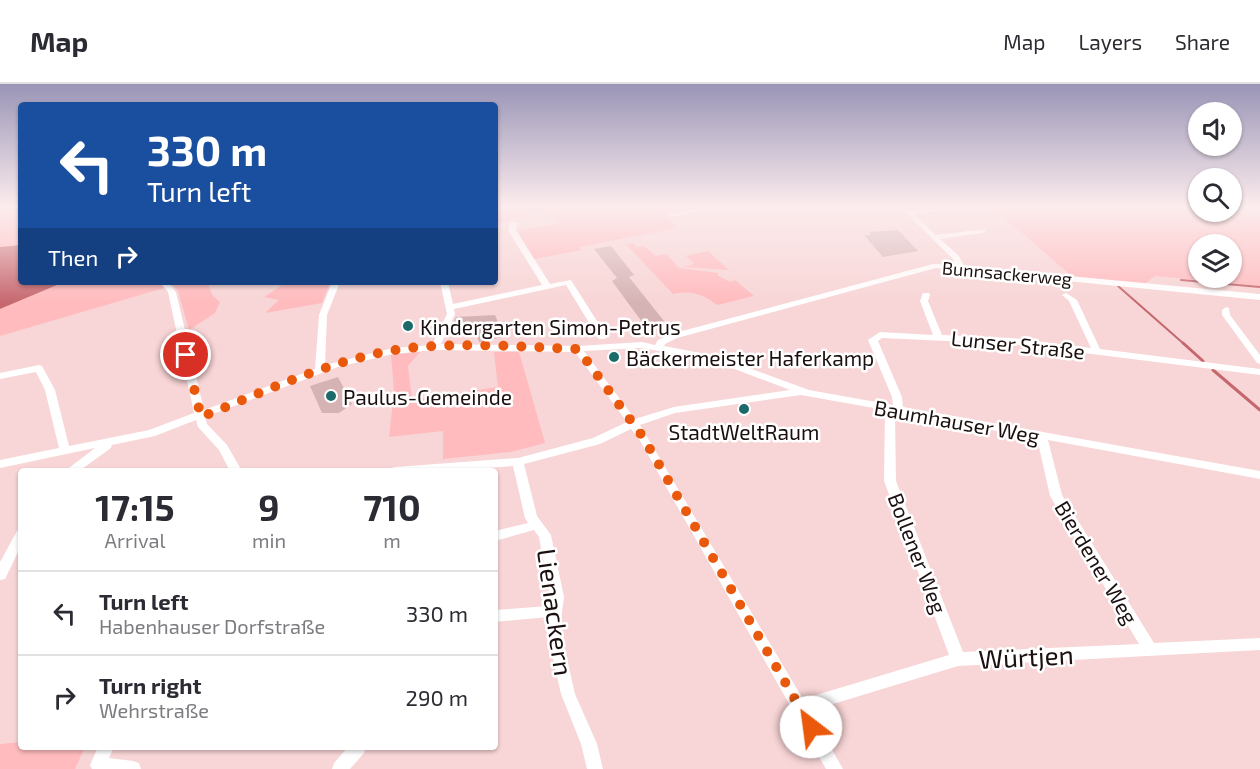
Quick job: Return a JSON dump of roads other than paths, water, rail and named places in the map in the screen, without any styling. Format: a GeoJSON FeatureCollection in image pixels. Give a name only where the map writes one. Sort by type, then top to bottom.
{"type":"FeatureCollection","features":[{"type":"Feature","properties":{"kind":"street"},"geometry":{"type":"LineString","coordinates":[[518,239],[548,286]]}},
{"type":"Feature","properties":{"kind":"street"},"geometry":{"type":"LineString","coordinates":[[936,239],[956,258],[960,267]]}},
{"type":"Feature","properties":{"kind":"street","name":"Bunnsackerweg"},"geometry":{"type":"LineString","coordinates":[[659,347],[661,342],[674,336],[931,267],[960,267],[1260,297]]}},
{"type":"Feature","properties":{"kind":"street"},"geometry":{"type":"LineString","coordinates":[[451,307],[568,282],[602,337]]}},
{"type":"Feature","properties":{"kind":"street"},"geometry":{"type":"LineString","coordinates":[[166,285],[172,292],[202,425],[223,448],[234,468]]}},
{"type":"Feature","properties":{"kind":"street"},"geometry":{"type":"LineString","coordinates":[[320,370],[323,315],[335,285]]}},
{"type":"Feature","properties":{"kind":"street"},"geometry":{"type":"LineString","coordinates":[[435,347],[448,323],[451,307],[445,285]]}},
{"type":"Feature","properties":{"kind":"street","name":"Lunser Straße"},"geometry":{"type":"LineString","coordinates":[[926,295],[924,301],[938,336]]}},
{"type":"Feature","properties":{"kind":"street","name":"Lunser Straße"},"geometry":{"type":"LineString","coordinates":[[1066,295],[1073,300],[1097,351]]}},
{"type":"Feature","properties":{"kind":"street"},"geometry":{"type":"LineString","coordinates":[[1226,310],[1226,315],[1260,361]]}},
{"type":"Feature","properties":{"kind":"street","name":"Lunser Straße"},"geometry":{"type":"LineString","coordinates":[[894,410],[897,397],[873,340],[875,336],[938,336],[1097,351],[1260,372]]}},
{"type":"Feature","properties":{"kind":"street"},"geometry":{"type":"LineString","coordinates":[[0,464],[110,443],[201,417],[320,370],[380,353],[435,347],[578,349],[659,347]]}},
{"type":"Feature","properties":{"kind":"street","name":"Baumhauser Weg"},"geometry":{"type":"LineString","coordinates":[[659,347],[713,358],[802,392],[1260,475]]}},
{"type":"Feature","properties":{"kind":"street"},"geometry":{"type":"LineString","coordinates":[[578,349],[613,399],[634,423],[834,769]]}},
{"type":"Feature","properties":{"kind":"street"},"geometry":{"type":"LineString","coordinates":[[0,376],[39,368],[50,390],[65,451]]}},
{"type":"Feature","properties":{"kind":"street"},"geometry":{"type":"LineString","coordinates":[[436,468],[518,462],[596,441],[634,423],[690,407],[802,392]]}},
{"type":"Feature","properties":{"kind":"street","name":"Bollener Weg"},"geometry":{"type":"LineString","coordinates":[[894,410],[890,481],[958,659]]}},
{"type":"Feature","properties":{"kind":"street","name":"Bierdener Weg"},"geometry":{"type":"LineString","coordinates":[[1042,436],[1056,496],[1151,650]]}},
{"type":"Feature","properties":{"kind":"street"},"geometry":{"type":"LineString","coordinates":[[75,468],[110,443]]}},
{"type":"Feature","properties":{"kind":"street"},"geometry":{"type":"LineString","coordinates":[[75,468],[83,454],[81,448]]}},
{"type":"Feature","properties":{"kind":"street","name":"Lienackern"},"geometry":{"type":"LineString","coordinates":[[518,462],[531,518],[545,535],[557,597],[553,628],[568,694],[589,744],[595,769]]}},
{"type":"Feature","properties":{"kind":"street","name":"Lienackern"},"geometry":{"type":"LineString","coordinates":[[498,535],[537,525]]}},
{"type":"Feature","properties":{"kind":"street"},"geometry":{"type":"LineString","coordinates":[[0,575],[18,540]]}},
{"type":"Feature","properties":{"kind":"street"},"geometry":{"type":"LineString","coordinates":[[498,616],[554,611]]}},
{"type":"Feature","properties":{"kind":"street","name":"Würtjen"},"geometry":{"type":"LineString","coordinates":[[800,707],[958,659],[1260,644]]}},
{"type":"Feature","properties":{"kind":"street"},"geometry":{"type":"LineString","coordinates":[[105,750],[98,765],[133,769]]}},
{"type":"Feature","properties":{"kind":"street"},"geometry":{"type":"LineString","coordinates":[[340,769],[356,750]]}},
{"type":"Feature","properties":{"kind":"waterway"},"geometry":{"type":"LineString","coordinates":[[1181,280],[1260,287]]}},
{"type":"Feature","properties":{"kind":"waterway"},"geometry":{"type":"LineString","coordinates":[[1118,286],[1184,344]]}},
{"type":"Feature","properties":{"kind":"waterway"},"geometry":{"type":"LineString","coordinates":[[1183,343],[1203,361]]}},
{"type":"Feature","properties":{"kind":"waterway"},"geometry":{"type":"LineString","coordinates":[[1213,370],[1260,410]]}},
{"type":"Feature","properties":{"kind":"place","name":"Kindergarten Simon-Petrus"},"geometry":{"type":"Point","coordinates":[408,326]}},
{"type":"Feature","properties":{"kind":"place","name":"Bäckermeister Haferkamp"},"geometry":{"type":"Point","coordinates":[614,357]}},
{"type":"Feature","properties":{"kind":"place","name":"Paulus-Gemeinde"},"geometry":{"type":"Point","coordinates":[331,396]}},
{"type":"Feature","properties":{"kind":"place","name":"StadtWeltRaum"},"geometry":{"type":"Point","coordinates":[744,409]}}]}
